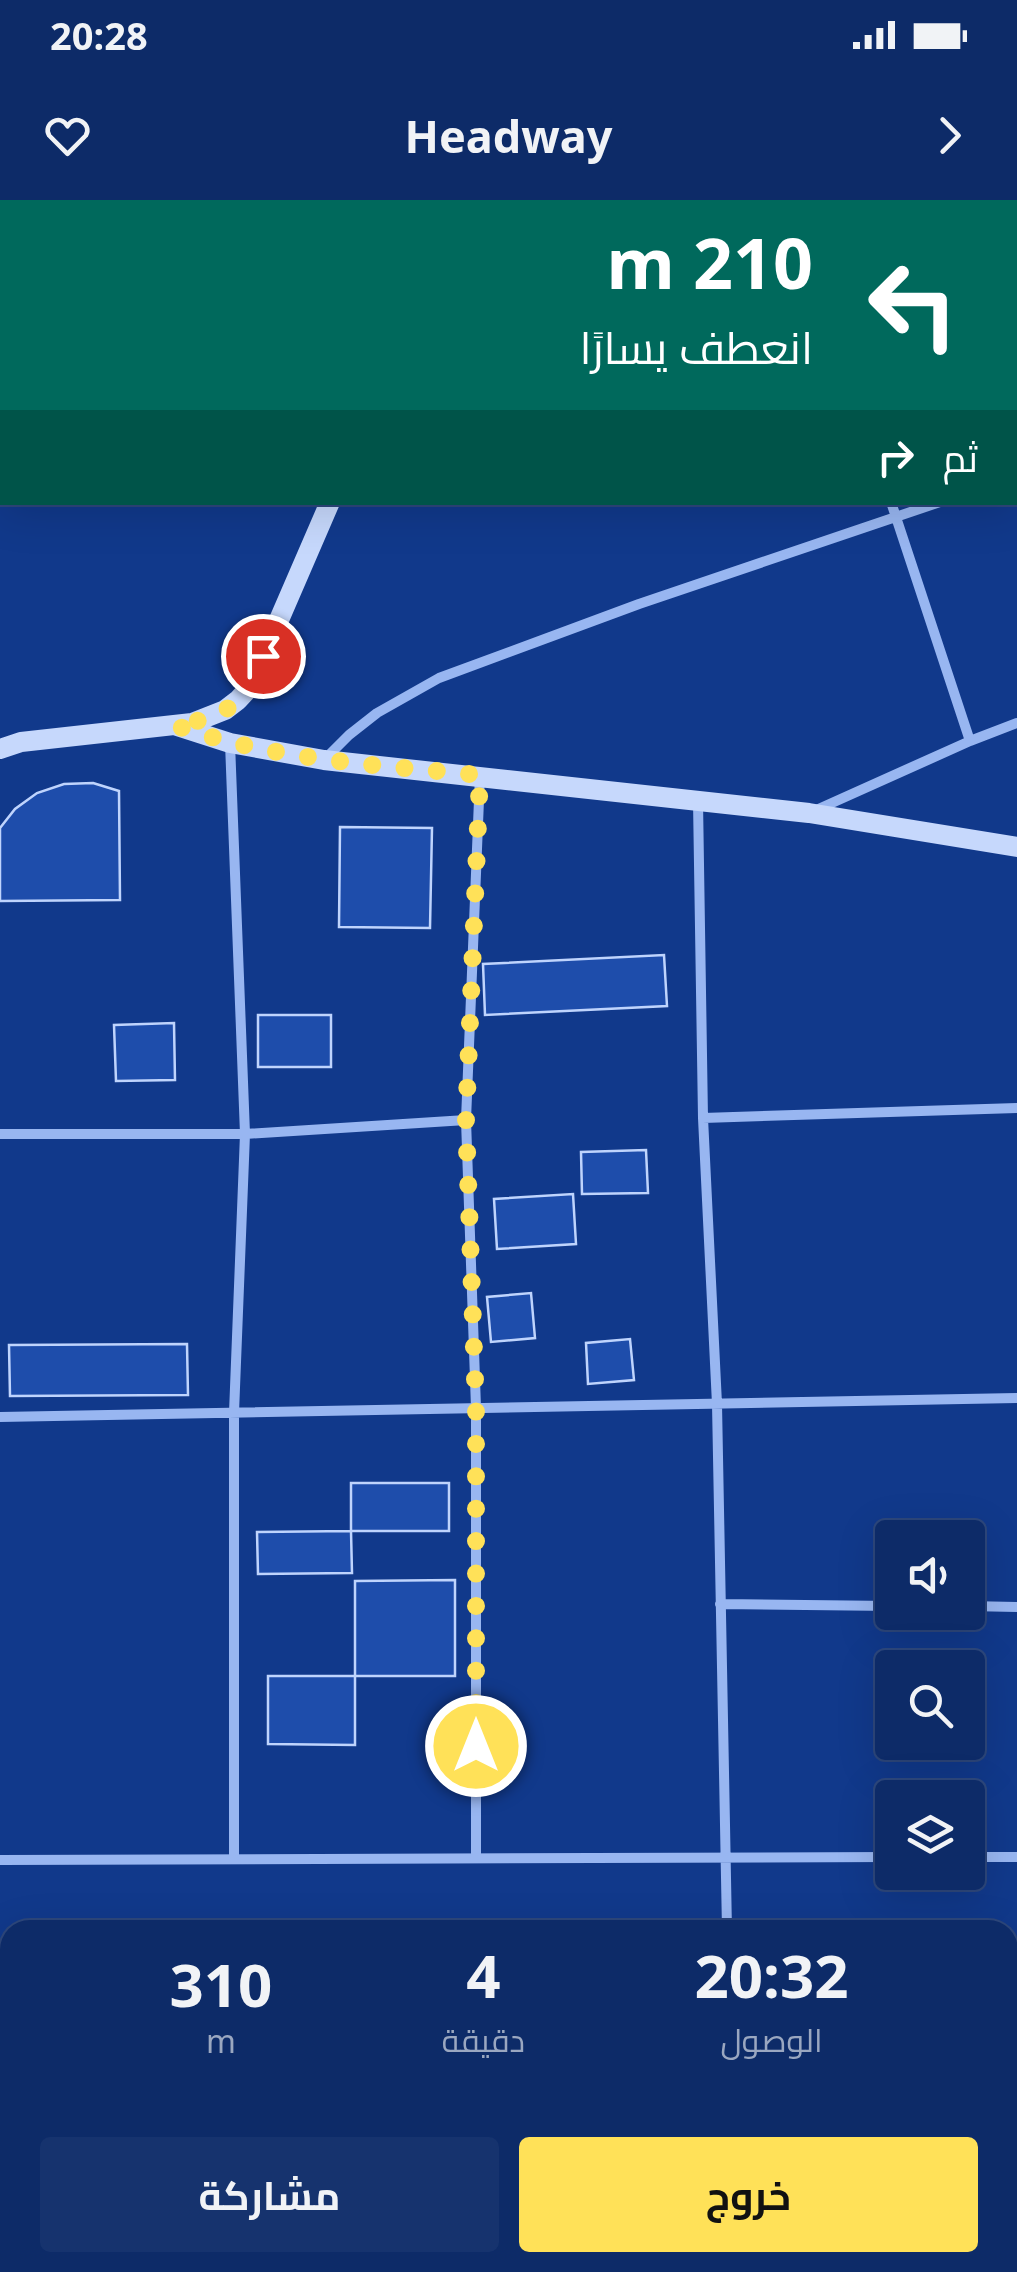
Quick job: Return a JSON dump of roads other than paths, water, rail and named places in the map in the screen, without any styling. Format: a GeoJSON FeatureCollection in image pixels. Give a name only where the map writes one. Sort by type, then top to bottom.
{"type":"FeatureCollection","features":[{"type":"Feature","properties":{"kind":"street"},"geometry":{"type":"LineString","coordinates":[[0,749],[20,742],[192,723],[225,710],[250,688],[329,505]]}},
{"type":"Feature","properties":{"kind":"street"},"geometry":{"type":"LineString","coordinates":[[892,505],[970,742]]}},
{"type":"Feature","properties":{"kind":"street"},"geometry":{"type":"LineString","coordinates":[[324,760],[377,712],[439,678],[639,604],[931,505]]}},
{"type":"Feature","properties":{"kind":"street"},"geometry":{"type":"LineString","coordinates":[[808,814],[1017,723]]}},
{"type":"Feature","properties":{"kind":"street"},"geometry":{"type":"LineString","coordinates":[[174,725],[230,743],[324,760],[698,800],[1017,847]]}},
{"type":"Feature","properties":{"kind":"street"},"geometry":{"type":"LineString","coordinates":[[230,743],[245,1134],[234,1413],[234,1858]]}},
{"type":"Feature","properties":{"kind":"street"},"geometry":{"type":"LineString","coordinates":[[476,1858],[476,1408],[466,1120],[480,775]]}},
{"type":"Feature","properties":{"kind":"street"},"geometry":{"type":"LineString","coordinates":[[698,800],[703,1118],[716,1404],[726,1920]]}},
{"type":"Feature","properties":{"kind":"street"},"geometry":{"type":"LineString","coordinates":[[703,1118],[1017,1108]]}},
{"type":"Feature","properties":{"kind":"street"},"geometry":{"type":"LineString","coordinates":[[0,1134],[245,1134],[466,1120]]}},
{"type":"Feature","properties":{"kind":"street"},"geometry":{"type":"LineString","coordinates":[[0,1417],[1017,1398]]}},
{"type":"Feature","properties":{"kind":"street"},"geometry":{"type":"LineString","coordinates":[[720,1604],[875,1606]]}},
{"type":"Feature","properties":{"kind":"street"},"geometry":{"type":"LineString","coordinates":[[985,1606],[1017,1607]]}},
{"type":"Feature","properties":{"kind":"street"},"geometry":{"type":"LineString","coordinates":[[0,1860],[875,1857]]}},
{"type":"Feature","properties":{"kind":"street"},"geometry":{"type":"LineString","coordinates":[[985,1857],[1017,1857]]}}]}
